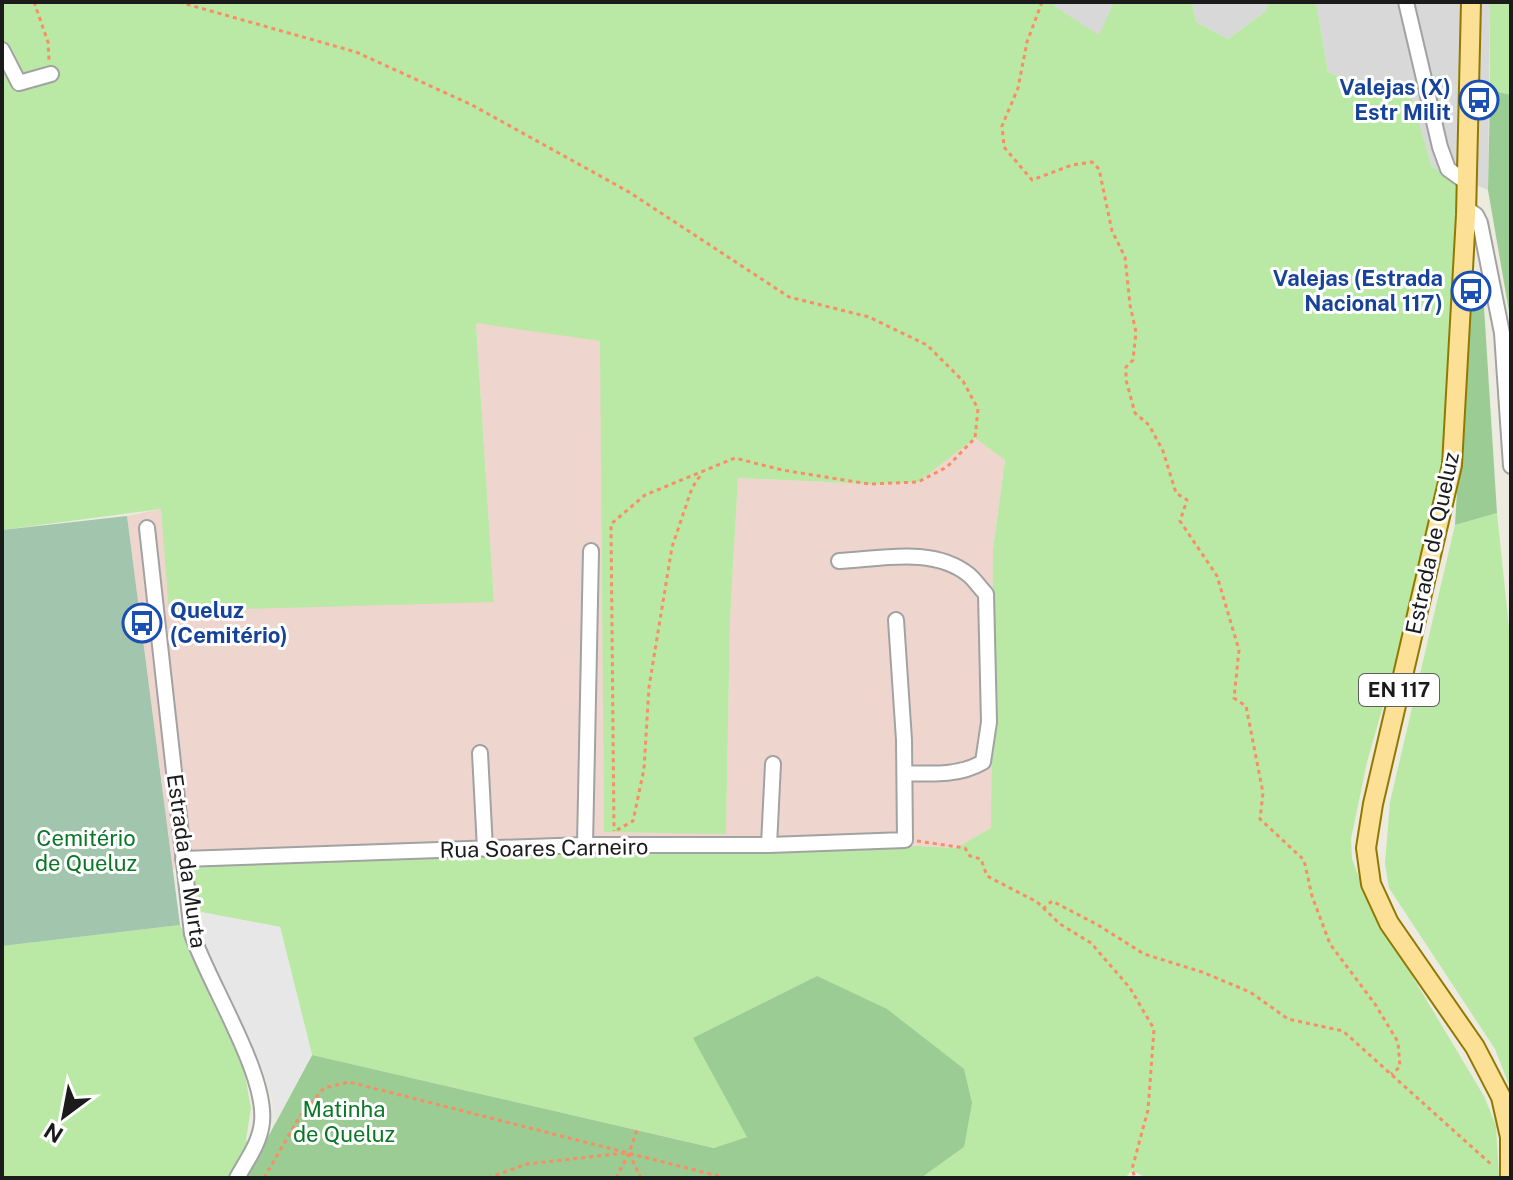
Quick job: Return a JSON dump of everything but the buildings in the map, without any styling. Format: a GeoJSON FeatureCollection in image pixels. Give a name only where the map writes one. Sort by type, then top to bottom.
{"type":"FeatureCollection","features":[{"type":"Feature","properties":{"kind":"main road","name":"Estrada de Queluz"},"geometry":{"type":"LineString","coordinates":[[1471,2],[1466,208],[1452,465],[1373,804],[1366,848],[1371,884],[1389,923],[1475,1047],[1501,1097],[1510,1137]]}},
{"type":"Feature","properties":{"kind":"main road","name":"EN 117"},"geometry":{"type":"LineString","coordinates":[[1502,1173],[1510,1137]]}},
{"type":"Feature","properties":{"kind":"street"},"geometry":{"type":"LineString","coordinates":[[1406,2],[1440,147],[1448,169],[1466,182]]}},
{"type":"Feature","properties":{"kind":"street"},"geometry":{"type":"LineString","coordinates":[[2,50],[19,83],[51,74]]}},
{"type":"Feature","properties":{"kind":"street"},"geometry":{"type":"LineString","coordinates":[[1466,208],[1476,215],[1483,234],[1502,333],[1511,466]]}},
{"type":"Feature","properties":{"kind":"street","name":"Estrada da Murta"},"geometry":{"type":"LineString","coordinates":[[147,528],[192,934],[259,1088],[262,1120],[258,1141],[237,1178]]}},
{"type":"Feature","properties":{"kind":"street"},"geometry":{"type":"LineString","coordinates":[[585,845],[591,551]]}},
{"type":"Feature","properties":{"kind":"street"},"geometry":{"type":"LineString","coordinates":[[839,561],[925,557],[945,562],[968,575],[986,594],[989,722],[983,762],[970,770],[941,774],[905,773]]}},
{"type":"Feature","properties":{"kind":"street"},"geometry":{"type":"LineString","coordinates":[[896,620],[905,773],[905,840]]}},
{"type":"Feature","properties":{"kind":"street"},"geometry":{"type":"LineString","coordinates":[[480,753],[485,849]]}},
{"type":"Feature","properties":{"kind":"street"},"geometry":{"type":"LineString","coordinates":[[769,845],[773,764]]}},
{"type":"Feature","properties":{"kind":"street","name":"Rua Soares Carneiro"},"geometry":{"type":"LineString","coordinates":[[183,859],[585,845],[769,845],[905,840]]}},
{"type":"Feature","properties":{"kind":"path"},"geometry":{"type":"LineString","coordinates":[[36,2],[48,42],[51,74]]}},
{"type":"Feature","properties":{"kind":"path"},"geometry":{"type":"LineString","coordinates":[[179,2],[356,52],[472,105],[629,192],[789,297],[869,317],[927,345],[963,381],[978,409],[975,438],[947,467],[918,482],[869,484],[782,470],[735,458],[645,495],[611,524],[614,832],[633,821],[644,769],[649,687],[672,547],[692,488],[704,471]]}},
{"type":"Feature","properties":{"kind":"path"},"geometry":{"type":"LineString","coordinates":[[1042,2],[1027,42],[1018,88],[1002,126],[1004,147],[1032,180],[1072,165],[1092,162],[1099,169],[1112,231],[1125,257],[1136,332],[1133,360],[1126,367],[1126,380],[1135,413],[1149,425],[1163,451],[1176,493],[1187,500],[1180,521],[1217,576],[1239,650],[1234,698],[1246,706],[1263,793],[1260,819],[1304,860],[1312,896],[1330,944],[1375,1004],[1398,1042],[1400,1067],[1391,1074]]}},
{"type":"Feature","properties":{"kind":"path"},"geometry":{"type":"LineString","coordinates":[[905,840],[965,848],[970,856],[981,859],[987,876],[1037,902],[1060,924],[1091,943],[1130,988],[1154,1029],[1148,1110],[1132,1169],[1135,1178]]}},
{"type":"Feature","properties":{"kind":"path"},"geometry":{"type":"LineString","coordinates":[[1043,909],[1052,901],[1144,954],[1202,972],[1250,992],[1288,1019],[1343,1031],[1502,1173]]}},
{"type":"Feature","properties":{"kind":"path"},"geometry":{"type":"LineString","coordinates":[[264,1178],[300,1116],[324,1088],[349,1082],[726,1178]]}},
{"type":"Feature","properties":{"kind":"path"},"geometry":{"type":"LineString","coordinates":[[616,1178],[637,1130]]}},
{"type":"Feature","properties":{"kind":"path"},"geometry":{"type":"LineString","coordinates":[[488,1178],[527,1164],[629,1153]]}},
{"type":"Feature","properties":{"kind":"path"},"geometry":{"type":"LineString","coordinates":[[629,1153],[641,1178]]}},
{"type":"Feature","properties":{"kind":"shaded area"},"geometry":{"type":"Polygon","coordinates":[[[1056,2],[1114,2],[1099,36],[1054,6],[1056,2]]]}},
{"type":"Feature","properties":{"kind":"shaded area"},"geometry":{"type":"Polygon","coordinates":[[[1192,2],[1269,2],[1265,12],[1228,39],[1196,22],[1192,2]]]}},
{"type":"Feature","properties":{"kind":"shaded area"},"geometry":{"type":"Polygon","coordinates":[[[1316,2],[1490,2],[1488,190],[1432,167],[1409,88],[1354,82],[1328,72],[1316,2]]]}},
{"type":"Feature","properties":{"kind":"shaded area"},"geometry":{"type":"Polygon","coordinates":[[[476,322],[601,341],[604,832],[726,833],[730,619],[738,478],[869,484],[917,482],[975,438],[1005,460],[993,549],[991,828],[956,848],[918,846],[195,864],[173,869],[127,516],[161,509],[494,602],[476,322]]]}},
{"type":"Feature","properties":{"kind":"shaded area"},"geometry":{"type":"Polygon","coordinates":[[[201,912],[280,927],[312,1055],[276,1122],[269,1084],[200,930],[201,912]]]}},
{"type":"Feature","properties":{"kind":"green space"},"geometry":{"type":"Polygon","coordinates":[[[2,2],[1056,2],[1054,6],[1099,35],[1114,2],[1192,2],[1196,22],[1228,39],[1265,12],[1269,2],[1316,2],[1328,72],[1354,82],[1409,88],[1432,167],[1466,182],[1452,465],[1367,762],[1351,839],[1352,859],[1369,904],[1484,1096],[1496,1126],[1499,1178],[1146,1178],[1132,1170],[1125,1178],[921,1178],[964,1147],[817,976],[694,1038],[748,1137],[715,1148],[312,1055],[280,927],[201,912],[183,859],[195,864],[918,846],[956,848],[991,828],[993,549],[1005,460],[975,438],[918,482],[869,484],[738,478],[730,619],[726,834],[604,832],[600,341],[476,323],[494,602],[169,611],[161,509],[2,530],[2,2]]]}},
{"type":"Feature","properties":{"kind":"green space"},"geometry":{"type":"Polygon","coordinates":[[[1490,2],[1511,2],[1511,95],[1490,90],[1490,2]]]}},
{"type":"Feature","properties":{"kind":"green space"},"geometry":{"type":"Polygon","coordinates":[[[1490,90],[1511,95],[1511,323],[1488,190],[1490,90]]]}},
{"type":"Feature","properties":{"kind":"green space"},"geometry":{"type":"Polygon","coordinates":[[[1483,291],[1497,513],[1455,525],[1468,309],[1483,291]]]}},
{"type":"Feature","properties":{"kind":"green space"},"geometry":{"type":"Polygon","coordinates":[[[1497,513],[1511,647],[1511,1090],[1495,1049],[1389,888],[1385,864],[1390,802],[1455,525],[1497,513]]]}},
{"type":"Feature","properties":{"kind":"green space","name":"Cemitério de Queluz"},"geometry":{"type":"Polygon","coordinates":[[[127,516],[180,925],[2,946],[2,530],[127,516]]]}},
{"type":"Feature","properties":{"kind":"green space"},"geometry":{"type":"Polygon","coordinates":[[[180,925],[243,1065],[251,1108],[246,1140],[257,1157],[246,1178],[2,1178],[2,946],[180,925]]]}},
{"type":"Feature","properties":{"kind":"green space","name":"Matinha de Queluz"},"geometry":{"type":"Polygon","coordinates":[[[817,976],[887,1009],[964,1069],[972,1103],[964,1147],[921,1178],[246,1178],[312,1055],[714,1148],[747,1137],[693,1038],[817,976]]]}},
{"type":"Feature","properties":{"kind":"place","name":"Valejas (X) Estr Milit"},"geometry":{"type":"Point","coordinates":[1479,100]}},
{"type":"Feature","properties":{"kind":"place","name":"Valejas (Estrada Nacional 117)"},"geometry":{"type":"Point","coordinates":[1471,291]}},
{"type":"Feature","properties":{"kind":"place","name":"Queluz (Cemitério)"},"geometry":{"type":"Point","coordinates":[142,623]}}]}
